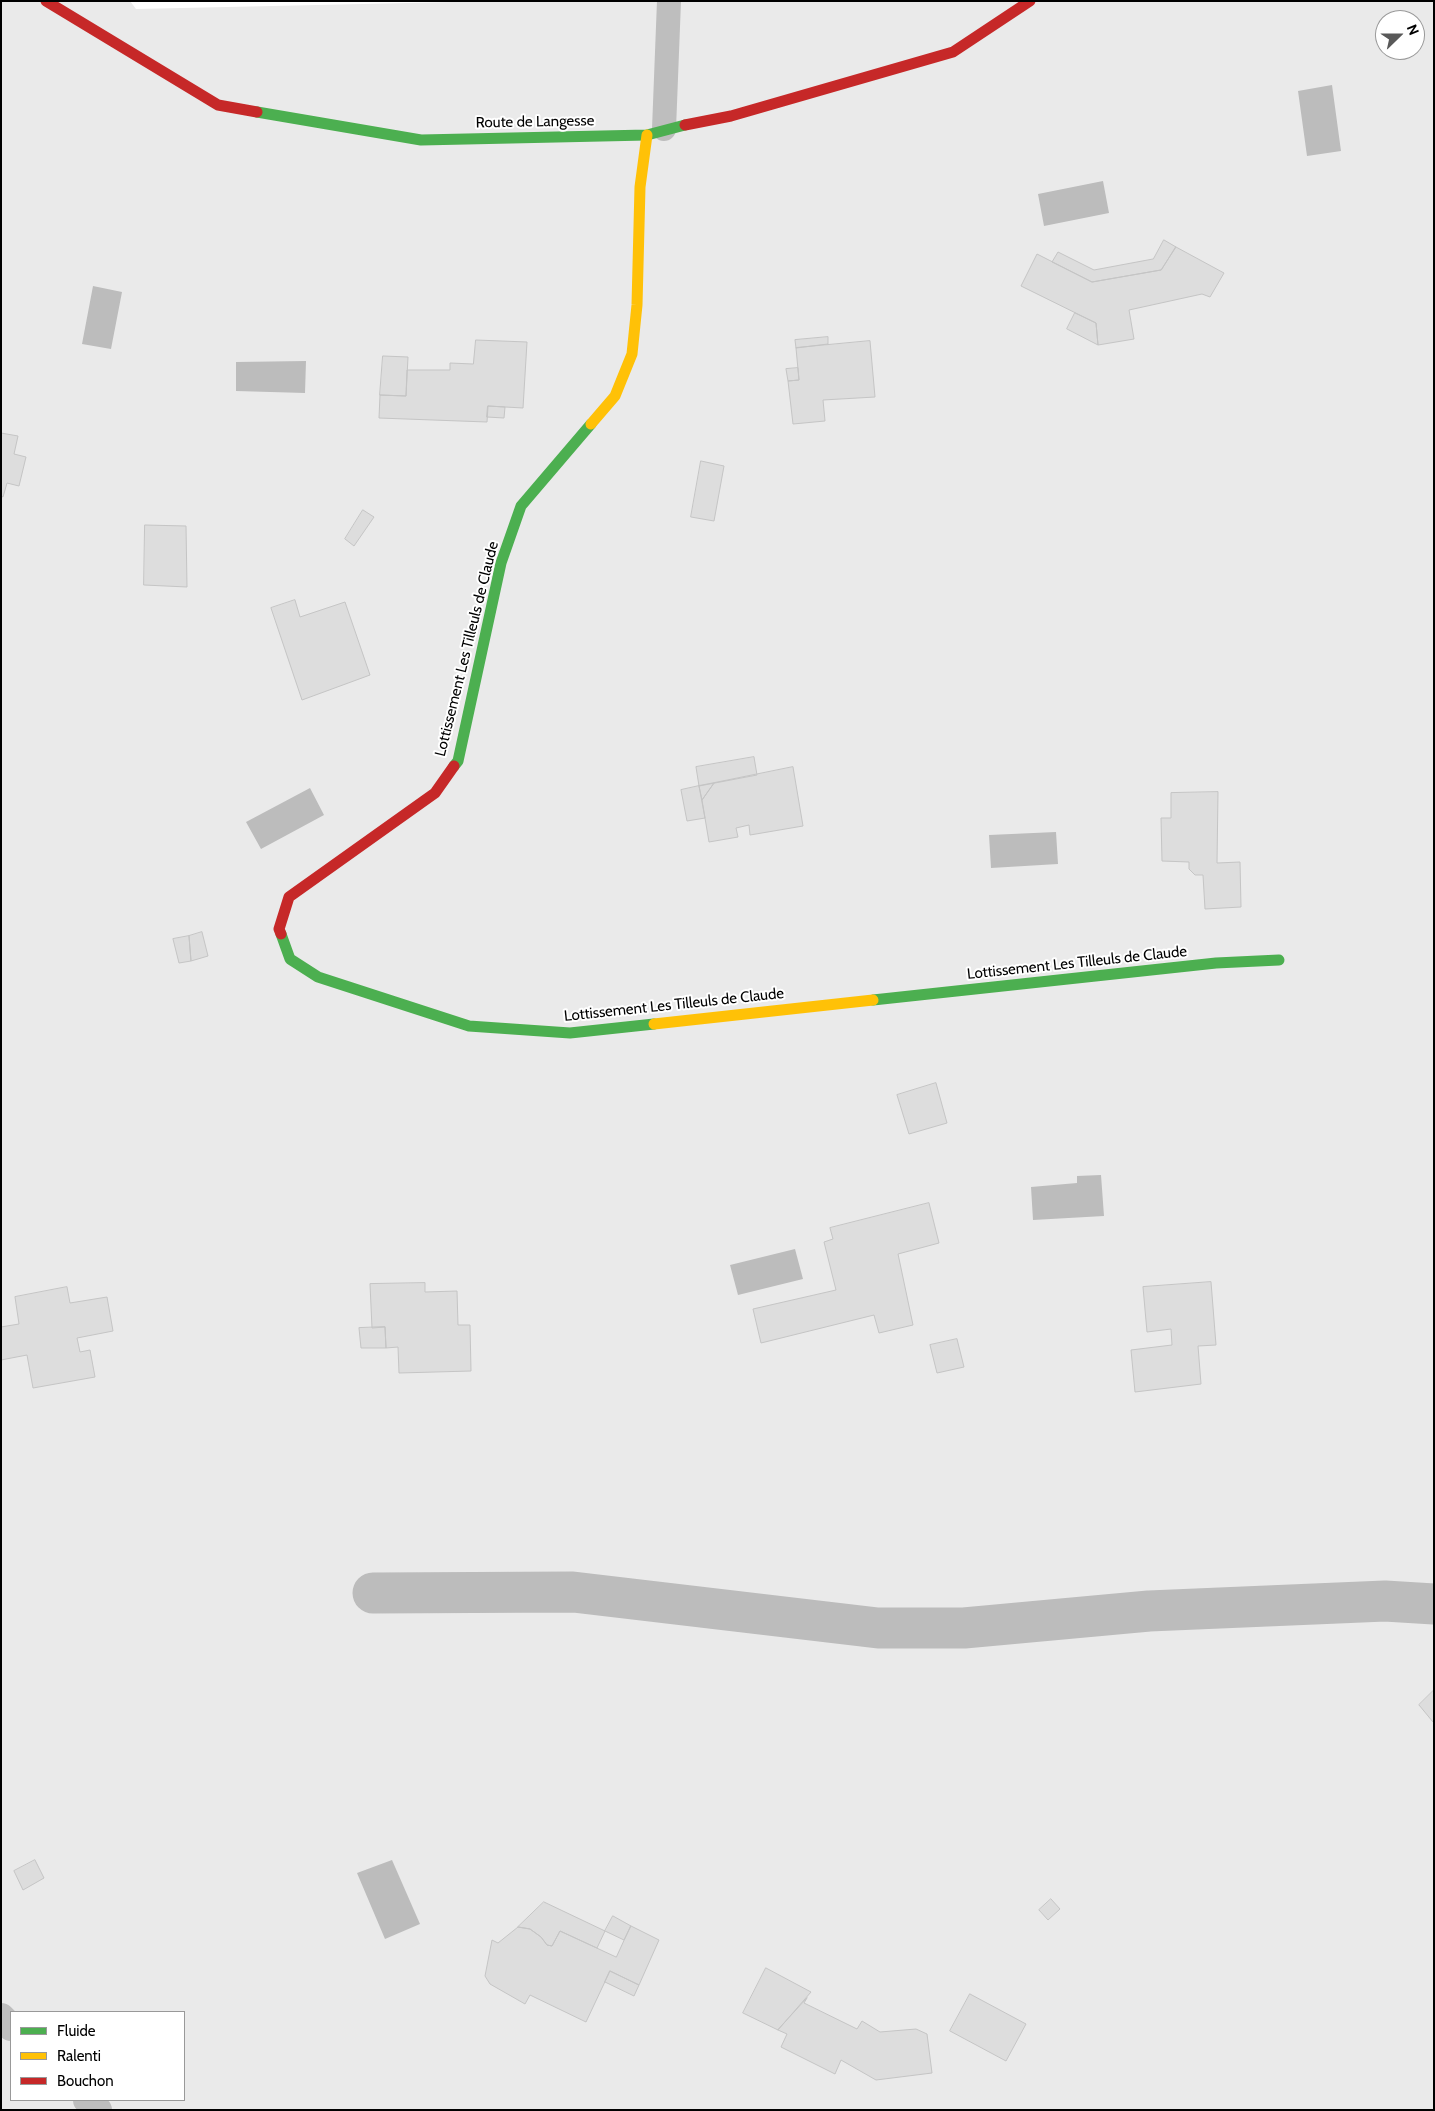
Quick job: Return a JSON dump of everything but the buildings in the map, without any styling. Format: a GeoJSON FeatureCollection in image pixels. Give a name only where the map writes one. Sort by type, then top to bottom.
{"type":"FeatureCollection","features":[{"type":"Feature","properties":{"kind":"street","name":"Route de Langesse"},"geometry":{"type":"LineString","coordinates":[[46,1],[218,105],[421,140],[655,132],[731,116],[953,52],[1030,1]]}},
{"type":"Feature","properties":{"kind":"street","name":"Lottissement Les Tilleuls de Claude"},"geometry":{"type":"LineString","coordinates":[[655,132],[640,188],[636,305],[632,354],[615,396],[521,506],[501,563],[458,762],[435,793],[289,897],[279,929],[290,959],[318,977],[468,1026],[570,1033],[1196,965],[1279,960]]}},
{"type":"Feature","properties":{"kind":"street"},"geometry":{"type":"LineString","coordinates":[[1,2017],[10,2026]]}},
{"type":"Feature","properties":{"kind":"street"},"geometry":{"type":"LineString","coordinates":[[88,2101],[98,2110]]}},
{"type":"Feature","properties":{"kind":"lane"},"geometry":{"type":"LineString","coordinates":[[655,132],[669,1]]}},
{"type":"Feature","properties":{"kind":"shaded area"},"geometry":{"type":"Polygon","coordinates":[[[1,1],[130,1],[136,9],[499,1],[1434,1],[1434,2110],[1,2110],[1,1]]]}},
{"type":"Feature","properties":{"kind":"shaded area"},"geometry":{"type":"Polygon","coordinates":[[[1332,85],[1341,151],[1307,156],[1298,91],[1332,85]]]}},
{"type":"Feature","properties":{"kind":"shaded area"},"geometry":{"type":"Polygon","coordinates":[[[1103,181],[1109,213],[1044,226],[1038,194],[1103,181]]]}},
{"type":"Feature","properties":{"kind":"shaded area"},"geometry":{"type":"Polygon","coordinates":[[[93,286],[122,292],[111,349],[82,344],[93,286]]]}},
{"type":"Feature","properties":{"kind":"shaded area"},"geometry":{"type":"Polygon","coordinates":[[[306,361],[305,393],[236,391],[236,362],[306,361]]]}},
{"type":"Feature","properties":{"kind":"shaded area"},"geometry":{"type":"Polygon","coordinates":[[[310,788],[324,815],[261,849],[246,822],[310,788]]]}},
{"type":"Feature","properties":{"kind":"shaded area"},"geometry":{"type":"Polygon","coordinates":[[[1056,832],[1058,864],[991,868],[989,835],[1056,832]]]}},
{"type":"Feature","properties":{"kind":"shaded area"},"geometry":{"type":"Polygon","coordinates":[[[1101,1175],[1104,1216],[1033,1220],[1031,1187],[1077,1183],[1077,1176],[1101,1175]]]}},
{"type":"Feature","properties":{"kind":"shaded area"},"geometry":{"type":"Polygon","coordinates":[[[795,1249],[803,1279],[738,1295],[730,1265],[795,1249]]]}},
{"type":"Feature","properties":{"kind":"shaded area"},"geometry":{"type":"Polygon","coordinates":[[[392,1860],[420,1924],[385,1939],[357,1873],[392,1860]]]}},
{"type":"Feature","properties":{"kind":"waterway"},"geometry":{"type":"LineString","coordinates":[[373,1593],[573,1592],[878,1628],[964,1628],[1149,1611],[1385,1601],[1434,1604]]}},
{"type":"Feature","properties":{"kind":"traffic: fast"},"geometry":{"type":"LineString","coordinates":[[257,112],[421,140],[647,135],[685,125]]}},
{"type":"Feature","properties":{"kind":"traffic: fast"},"geometry":{"type":"LineString","coordinates":[[454,766],[458,761],[501,563],[521,506],[591,424]]}},
{"type":"Feature","properties":{"kind":"traffic: fast"},"geometry":{"type":"LineString","coordinates":[[281,934],[290,959],[318,977],[469,1026],[570,1033],[654,1024]]}},
{"type":"Feature","properties":{"kind":"traffic: fast"},"geometry":{"type":"LineString","coordinates":[[873,1000],[1216,963],[1279,960]]}},
{"type":"Feature","properties":{"kind":"traffic: slow"},"geometry":{"type":"LineString","coordinates":[[591,424],[615,396],[632,354],[637,305],[640,187],[647,135]]}},
{"type":"Feature","properties":{"kind":"traffic: slow"},"geometry":{"type":"LineString","coordinates":[[654,1024],[873,1000]]}},
{"type":"Feature","properties":{"kind":"traffic: jam"},"geometry":{"type":"LineString","coordinates":[[46,1],[218,105],[257,112]]}},
{"type":"Feature","properties":{"kind":"traffic: jam"},"geometry":{"type":"LineString","coordinates":[[685,125],[731,116],[953,52],[1030,1]]}},
{"type":"Feature","properties":{"kind":"traffic: jam"},"geometry":{"type":"LineString","coordinates":[[281,934],[279,929],[289,897],[435,793],[454,766]]}}]}
